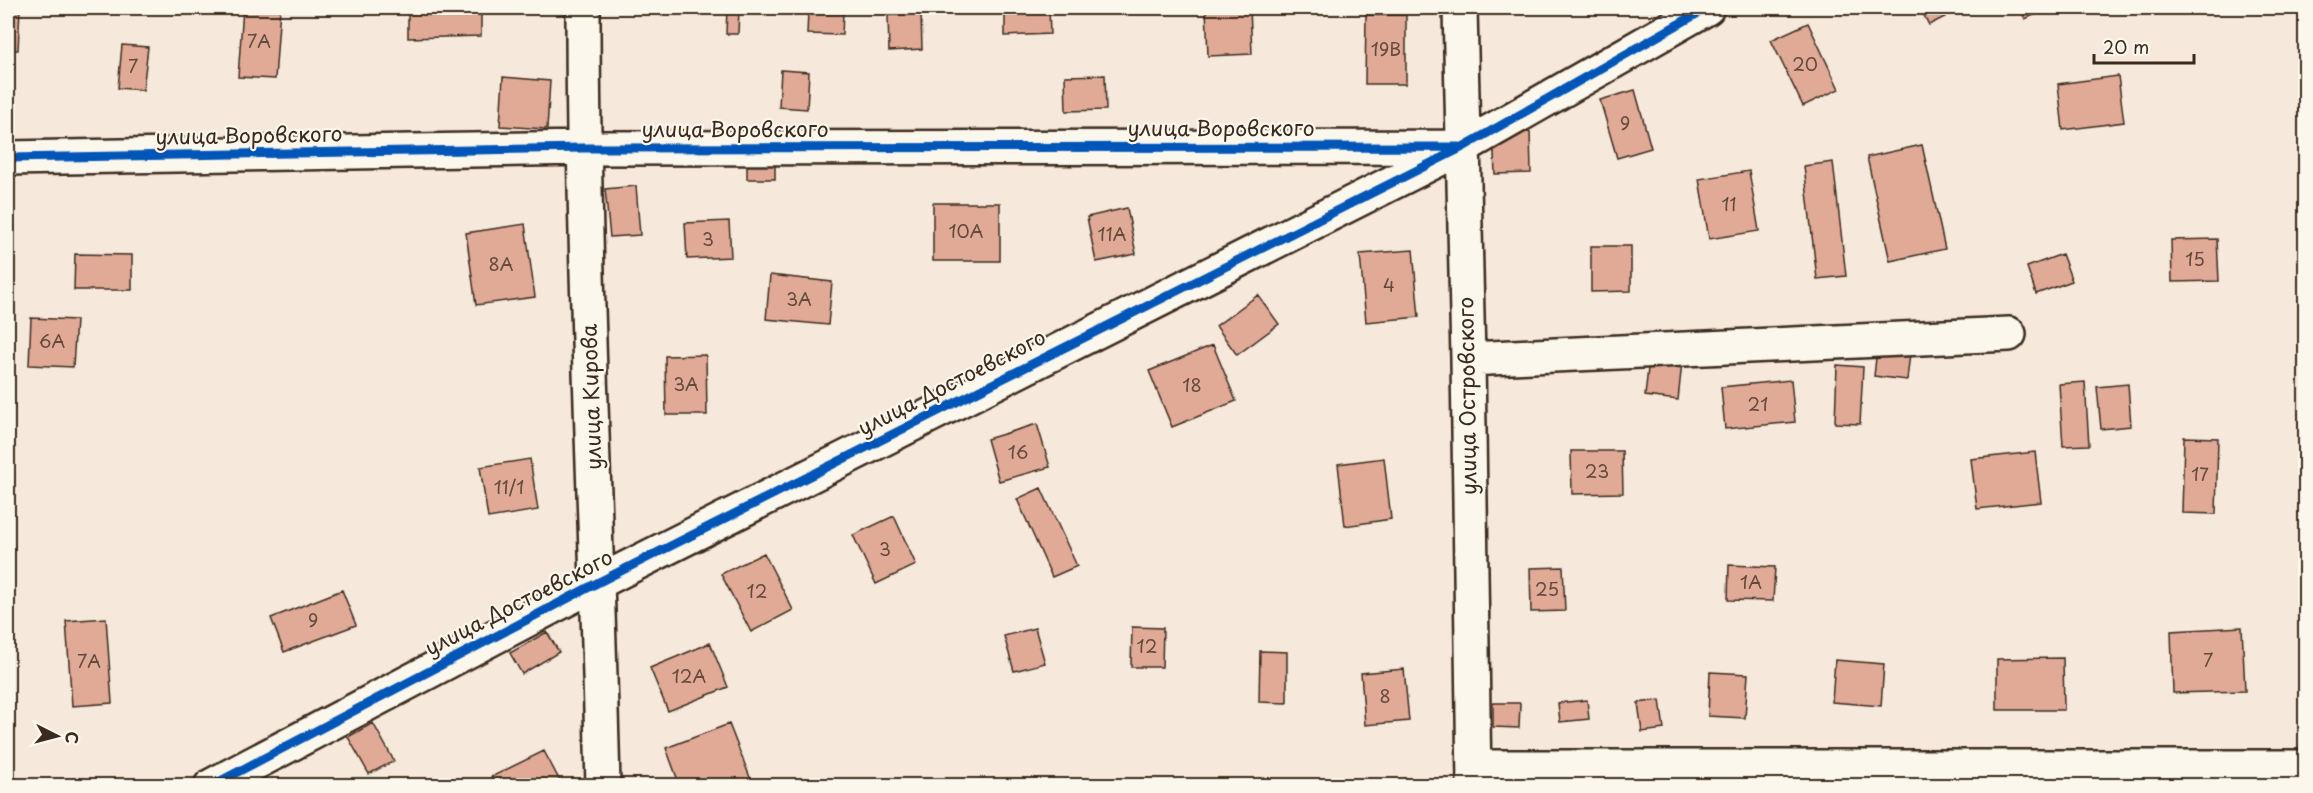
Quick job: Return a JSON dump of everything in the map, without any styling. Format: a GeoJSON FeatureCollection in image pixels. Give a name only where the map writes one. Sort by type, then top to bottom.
{"type":"FeatureCollection","features":[{"type":"Feature","properties":{"kind":"street","name":"улица Кирова"},"geometry":{"type":"LineString","coordinates":[[583,8],[583,148],[599,582],[603,786]]}},
{"type":"Feature","properties":{"kind":"street","name":"улица Островского"},"geometry":{"type":"LineString","coordinates":[[1460,8],[1474,776]]}},
{"type":"Feature","properties":{"kind":"street","name":"улица Достоевского"},"geometry":{"type":"LineString","coordinates":[[211,786],[599,582],[1463,147],[1707,8]]}},
{"type":"Feature","properties":{"kind":"street","name":"улица Воровского"},"geometry":{"type":"LineString","coordinates":[[8,158],[583,148],[1463,147]]}},
{"type":"Feature","properties":{"kind":"street"},"geometry":{"type":"LineString","coordinates":[[1468,359],[2009,334]]}},
{"type":"Feature","properties":{"kind":"street"},"geometry":{"type":"LineString","coordinates":[[1474,776],[2046,766],[2306,768]]}},
{"type":"Feature","properties":{"kind":"building"},"geometry":{"type":"Polygon","coordinates":[[[8,8],[20,8],[18,50],[8,50],[8,8]]]}},
{"type":"Feature","properties":{"kind":"building"},"geometry":{"type":"Polygon","coordinates":[[[243,8],[280,8],[275,79],[238,77],[243,8]]]}},
{"type":"Feature","properties":{"kind":"building"},"geometry":{"type":"Polygon","coordinates":[[[408,8],[481,8],[481,36],[408,38],[408,8]]]}},
{"type":"Feature","properties":{"kind":"building"},"geometry":{"type":"Polygon","coordinates":[[[727,8],[739,8],[738,34],[726,34],[727,8]]]}},
{"type":"Feature","properties":{"kind":"building"},"geometry":{"type":"Polygon","coordinates":[[[1005,8],[1049,8],[1050,34],[1005,36],[1005,8]]]}},
{"type":"Feature","properties":{"kind":"building"},"geometry":{"type":"Polygon","coordinates":[[[1206,8],[1250,8],[1252,54],[1208,56],[1206,8]]]}},
{"type":"Feature","properties":{"kind":"building"},"geometry":{"type":"Polygon","coordinates":[[[1920,8],[1962,8],[1929,25],[1920,8]]]}},
{"type":"Feature","properties":{"kind":"building"},"geometry":{"type":"Polygon","coordinates":[[[2020,8],[2050,8],[2025,19],[2020,8]]]}},
{"type":"Feature","properties":{"kind":"building"},"geometry":{"type":"Polygon","coordinates":[[[808,12],[843,13],[842,35],[807,34],[808,12]]]}},
{"type":"Feature","properties":{"kind":"building"},"geometry":{"type":"Polygon","coordinates":[[[921,14],[922,49],[889,51],[888,15],[921,14]]]}},
{"type":"Feature","properties":{"kind":"building"},"geometry":{"type":"Polygon","coordinates":[[[1366,15],[1406,15],[1406,84],[1365,84],[1366,15]]]}},
{"type":"Feature","properties":{"kind":"building"},"geometry":{"type":"Polygon","coordinates":[[[1808,23],[1839,89],[1803,106],[1771,40],[1808,23]]]}},
{"type":"Feature","properties":{"kind":"building"},"geometry":{"type":"Polygon","coordinates":[[[122,45],[148,47],[143,90],[118,88],[122,45]]]}},
{"type":"Feature","properties":{"kind":"building"},"geometry":{"type":"Polygon","coordinates":[[[781,70],[809,72],[807,109],[779,107],[781,70]]]}},
{"type":"Feature","properties":{"kind":"building"},"geometry":{"type":"Polygon","coordinates":[[[1105,75],[1106,110],[1066,111],[1065,76],[1105,75]]]}},
{"type":"Feature","properties":{"kind":"building"},"geometry":{"type":"Polygon","coordinates":[[[2118,76],[2124,122],[2063,130],[2058,84],[2118,76]]]}},
{"type":"Feature","properties":{"kind":"building"},"geometry":{"type":"Polygon","coordinates":[[[503,77],[550,81],[547,129],[500,126],[503,77]]]}},
{"type":"Feature","properties":{"kind":"building"},"geometry":{"type":"Polygon","coordinates":[[[1635,90],[1651,148],[1617,158],[1600,100],[1635,90]]]}},
{"type":"Feature","properties":{"kind":"building"},"geometry":{"type":"Polygon","coordinates":[[[1530,132],[1531,173],[1495,174],[1493,133],[1530,132]]]}},
{"type":"Feature","properties":{"kind":"building"},"geometry":{"type":"Polygon","coordinates":[[[1922,145],[1945,249],[1890,261],[1867,157],[1922,145]]]}},
{"type":"Feature","properties":{"kind":"building"},"geometry":{"type":"Polygon","coordinates":[[[747,162],[775,162],[775,179],[747,179],[747,162]]]}},
{"type":"Feature","properties":{"kind":"building"},"geometry":{"type":"Polygon","coordinates":[[[1833,162],[1846,276],[1817,279],[1804,166],[1833,162]]]}},
{"type":"Feature","properties":{"kind":"building"},"geometry":{"type":"Polygon","coordinates":[[[1749,171],[1759,231],[1709,239],[1699,179],[1749,171]]]}},
{"type":"Feature","properties":{"kind":"building"},"geometry":{"type":"Polygon","coordinates":[[[636,186],[640,235],[610,237],[605,189],[636,186]]]}},
{"type":"Feature","properties":{"kind":"building"},"geometry":{"type":"Polygon","coordinates":[[[933,203],[1000,203],[1000,261],[933,261],[933,203]]]}},
{"type":"Feature","properties":{"kind":"building"},"geometry":{"type":"Polygon","coordinates":[[[1127,208],[1136,254],[1096,262],[1087,217],[1127,208]]]}},
{"type":"Feature","properties":{"kind":"building"},"geometry":{"type":"Polygon","coordinates":[[[729,221],[731,257],[687,259],[685,223],[729,221]]]}},
{"type":"Feature","properties":{"kind":"building"},"geometry":{"type":"Polygon","coordinates":[[[525,224],[535,297],[476,305],[466,233],[525,224]]]}},
{"type":"Feature","properties":{"kind":"building"},"geometry":{"type":"Polygon","coordinates":[[[2217,239],[2219,281],[2172,282],[2171,240],[2217,239]]]}},
{"type":"Feature","properties":{"kind":"building"},"geometry":{"type":"Polygon","coordinates":[[[1591,246],[1631,246],[1631,291],[1591,292],[1591,246]]]}},
{"type":"Feature","properties":{"kind":"building"},"geometry":{"type":"Polygon","coordinates":[[[1413,250],[1419,317],[1366,322],[1360,254],[1413,250]]]}},
{"type":"Feature","properties":{"kind":"building"},"geometry":{"type":"Polygon","coordinates":[[[75,254],[132,255],[132,290],[74,290],[75,254]]]}},
{"type":"Feature","properties":{"kind":"building"},"geometry":{"type":"Polygon","coordinates":[[[2062,254],[2072,281],[2036,294],[2027,267],[2062,254]]]}},
{"type":"Feature","properties":{"kind":"building"},"geometry":{"type":"Polygon","coordinates":[[[770,275],[832,282],[828,325],[766,319],[770,275]]]}},
{"type":"Feature","properties":{"kind":"building"},"geometry":{"type":"Polygon","coordinates":[[[1258,295],[1279,324],[1237,355],[1216,326],[1258,295]]]}},
{"type":"Feature","properties":{"kind":"building"},"geometry":{"type":"Polygon","coordinates":[[[31,318],[76,320],[73,367],[29,365],[31,318]]]}},
{"type":"Feature","properties":{"kind":"building"},"geometry":{"type":"Polygon","coordinates":[[[1213,345],[1236,401],[1172,427],[1149,371],[1213,345]]]}},
{"type":"Feature","properties":{"kind":"building"},"geometry":{"type":"Polygon","coordinates":[[[1877,349],[1910,353],[1907,380],[1874,376],[1877,349]]]}},
{"type":"Feature","properties":{"kind":"building"},"geometry":{"type":"Polygon","coordinates":[[[706,355],[707,415],[666,415],[665,356],[706,355]]]}},
{"type":"Feature","properties":{"kind":"building"},"geometry":{"type":"Polygon","coordinates":[[[1649,359],[1682,362],[1678,400],[1645,396],[1649,359]]]}},
{"type":"Feature","properties":{"kind":"building"},"geometry":{"type":"Polygon","coordinates":[[[1837,365],[1863,367],[1860,424],[1835,423],[1837,365]]]}},
{"type":"Feature","properties":{"kind":"building"},"geometry":{"type":"Polygon","coordinates":[[[1791,380],[1795,422],[1725,429],[1721,387],[1791,380]]]}},
{"type":"Feature","properties":{"kind":"building"},"geometry":{"type":"Polygon","coordinates":[[[2085,382],[2089,445],[2063,446],[2059,384],[2085,382]]]}},
{"type":"Feature","properties":{"kind":"building"},"geometry":{"type":"Polygon","coordinates":[[[2128,384],[2131,426],[2101,429],[2097,387],[2128,384]]]}},
{"type":"Feature","properties":{"kind":"building"},"geometry":{"type":"Polygon","coordinates":[[[1037,424],[1050,467],[999,481],[987,439],[1037,424]]]}},
{"type":"Feature","properties":{"kind":"building"},"geometry":{"type":"Polygon","coordinates":[[[2184,437],[2218,438],[2216,514],[2182,513],[2184,437]]]}},
{"type":"Feature","properties":{"kind":"building"},"geometry":{"type":"Polygon","coordinates":[[[1571,451],[1622,451],[1623,493],[1572,494],[1571,451]]]}},
{"type":"Feature","properties":{"kind":"building"},"geometry":{"type":"Polygon","coordinates":[[[2035,452],[2041,502],[1977,509],[1971,459],[2035,452]]]}},
{"type":"Feature","properties":{"kind":"building"},"geometry":{"type":"Polygon","coordinates":[[[1384,458],[1391,519],[1345,526],[1338,464],[1384,458]]]}},
{"type":"Feature","properties":{"kind":"building"},"geometry":{"type":"Polygon","coordinates":[[[530,459],[538,510],[488,518],[480,467],[530,459]]]}},
{"type":"Feature","properties":{"kind":"building"},"geometry":{"type":"Polygon","coordinates":[[[1041,488],[1077,566],[1052,577],[1017,499],[1041,488]]]}},
{"type":"Feature","properties":{"kind":"building"},"geometry":{"type":"Polygon","coordinates":[[[894,516],[916,565],[876,584],[853,535],[894,516]]]}},
{"type":"Feature","properties":{"kind":"building"},"geometry":{"type":"Polygon","coordinates":[[[764,553],[793,610],[751,632],[721,574],[764,553]]]}},
{"type":"Feature","properties":{"kind":"building"},"geometry":{"type":"Polygon","coordinates":[[[1729,565],[1775,567],[1773,601],[1728,600],[1729,565]]]}},
{"type":"Feature","properties":{"kind":"building"},"geometry":{"type":"Polygon","coordinates":[[[1563,567],[1565,611],[1531,612],[1530,568],[1563,567]]]}},
{"type":"Feature","properties":{"kind":"building"},"geometry":{"type":"Polygon","coordinates":[[[342,590],[356,625],[284,652],[271,618],[342,590]]]}},
{"type":"Feature","properties":{"kind":"building"},"geometry":{"type":"Polygon","coordinates":[[[106,618],[112,703],[72,706],[66,621],[106,618]]]}},
{"type":"Feature","properties":{"kind":"building"},"geometry":{"type":"Polygon","coordinates":[[[1132,627],[1163,628],[1162,667],[1131,667],[1132,627]]]}},
{"type":"Feature","properties":{"kind":"building"},"geometry":{"type":"Polygon","coordinates":[[[2242,627],[2245,691],[2173,693],[2171,631],[2242,627]]]}},
{"type":"Feature","properties":{"kind":"building"},"geometry":{"type":"Polygon","coordinates":[[[1035,628],[1045,663],[1014,671],[1004,636],[1035,628]]]}},
{"type":"Feature","properties":{"kind":"building"},"geometry":{"type":"Polygon","coordinates":[[[547,632],[559,652],[522,674],[510,653],[547,632]]]}},
{"type":"Feature","properties":{"kind":"building"},"geometry":{"type":"Polygon","coordinates":[[[710,643],[728,687],[668,711],[650,668],[710,643]]]}},
{"type":"Feature","properties":{"kind":"building"},"geometry":{"type":"Polygon","coordinates":[[[1260,651],[1287,652],[1287,703],[1259,702],[1260,651]]]}},
{"type":"Feature","properties":{"kind":"building"},"geometry":{"type":"Polygon","coordinates":[[[2063,658],[2064,710],[1997,710],[1997,659],[2063,658]]]}},
{"type":"Feature","properties":{"kind":"building"},"geometry":{"type":"Polygon","coordinates":[[[1835,660],[1884,664],[1881,706],[1832,702],[1835,660]]]}},
{"type":"Feature","properties":{"kind":"building"},"geometry":{"type":"Polygon","coordinates":[[[1404,669],[1409,721],[1365,725],[1361,673],[1404,669]]]}},
{"type":"Feature","properties":{"kind":"building"},"geometry":{"type":"Polygon","coordinates":[[[1710,672],[1748,674],[1745,718],[1708,716],[1710,672]]]}},
{"type":"Feature","properties":{"kind":"building"},"geometry":{"type":"Polygon","coordinates":[[[8,676],[13,720],[8,721],[8,676]]]}},
{"type":"Feature","properties":{"kind":"building"},"geometry":{"type":"Polygon","coordinates":[[[1587,700],[1589,719],[1560,722],[1558,703],[1587,700]]]}},
{"type":"Feature","properties":{"kind":"building"},"geometry":{"type":"Polygon","coordinates":[[[1660,700],[1664,729],[1642,732],[1638,703],[1660,700]]]}},
{"type":"Feature","properties":{"kind":"building"},"geometry":{"type":"Polygon","coordinates":[[[1493,703],[1520,703],[1519,728],[1493,727],[1493,703]]]}},
{"type":"Feature","properties":{"kind":"building"},"geometry":{"type":"Polygon","coordinates":[[[373,723],[394,761],[369,774],[348,737],[373,723]]]}},
{"type":"Feature","properties":{"kind":"building"},"geometry":{"type":"Polygon","coordinates":[[[729,724],[753,785],[680,786],[666,748],[729,724]]]}},
{"type":"Feature","properties":{"kind":"building"},"geometry":{"type":"Polygon","coordinates":[[[544,751],[562,785],[496,786],[491,777],[544,751]]]}},
{"type":"Feature","properties":{"kind":"cycle path"},"geometry":{"type":"LineString","coordinates":[[211,786],[599,582],[1463,147],[1707,8]]}},
{"type":"Feature","properties":{"kind":"cycle path"},"geometry":{"type":"LineString","coordinates":[[8,158],[583,148],[1459,147]]}}]}
